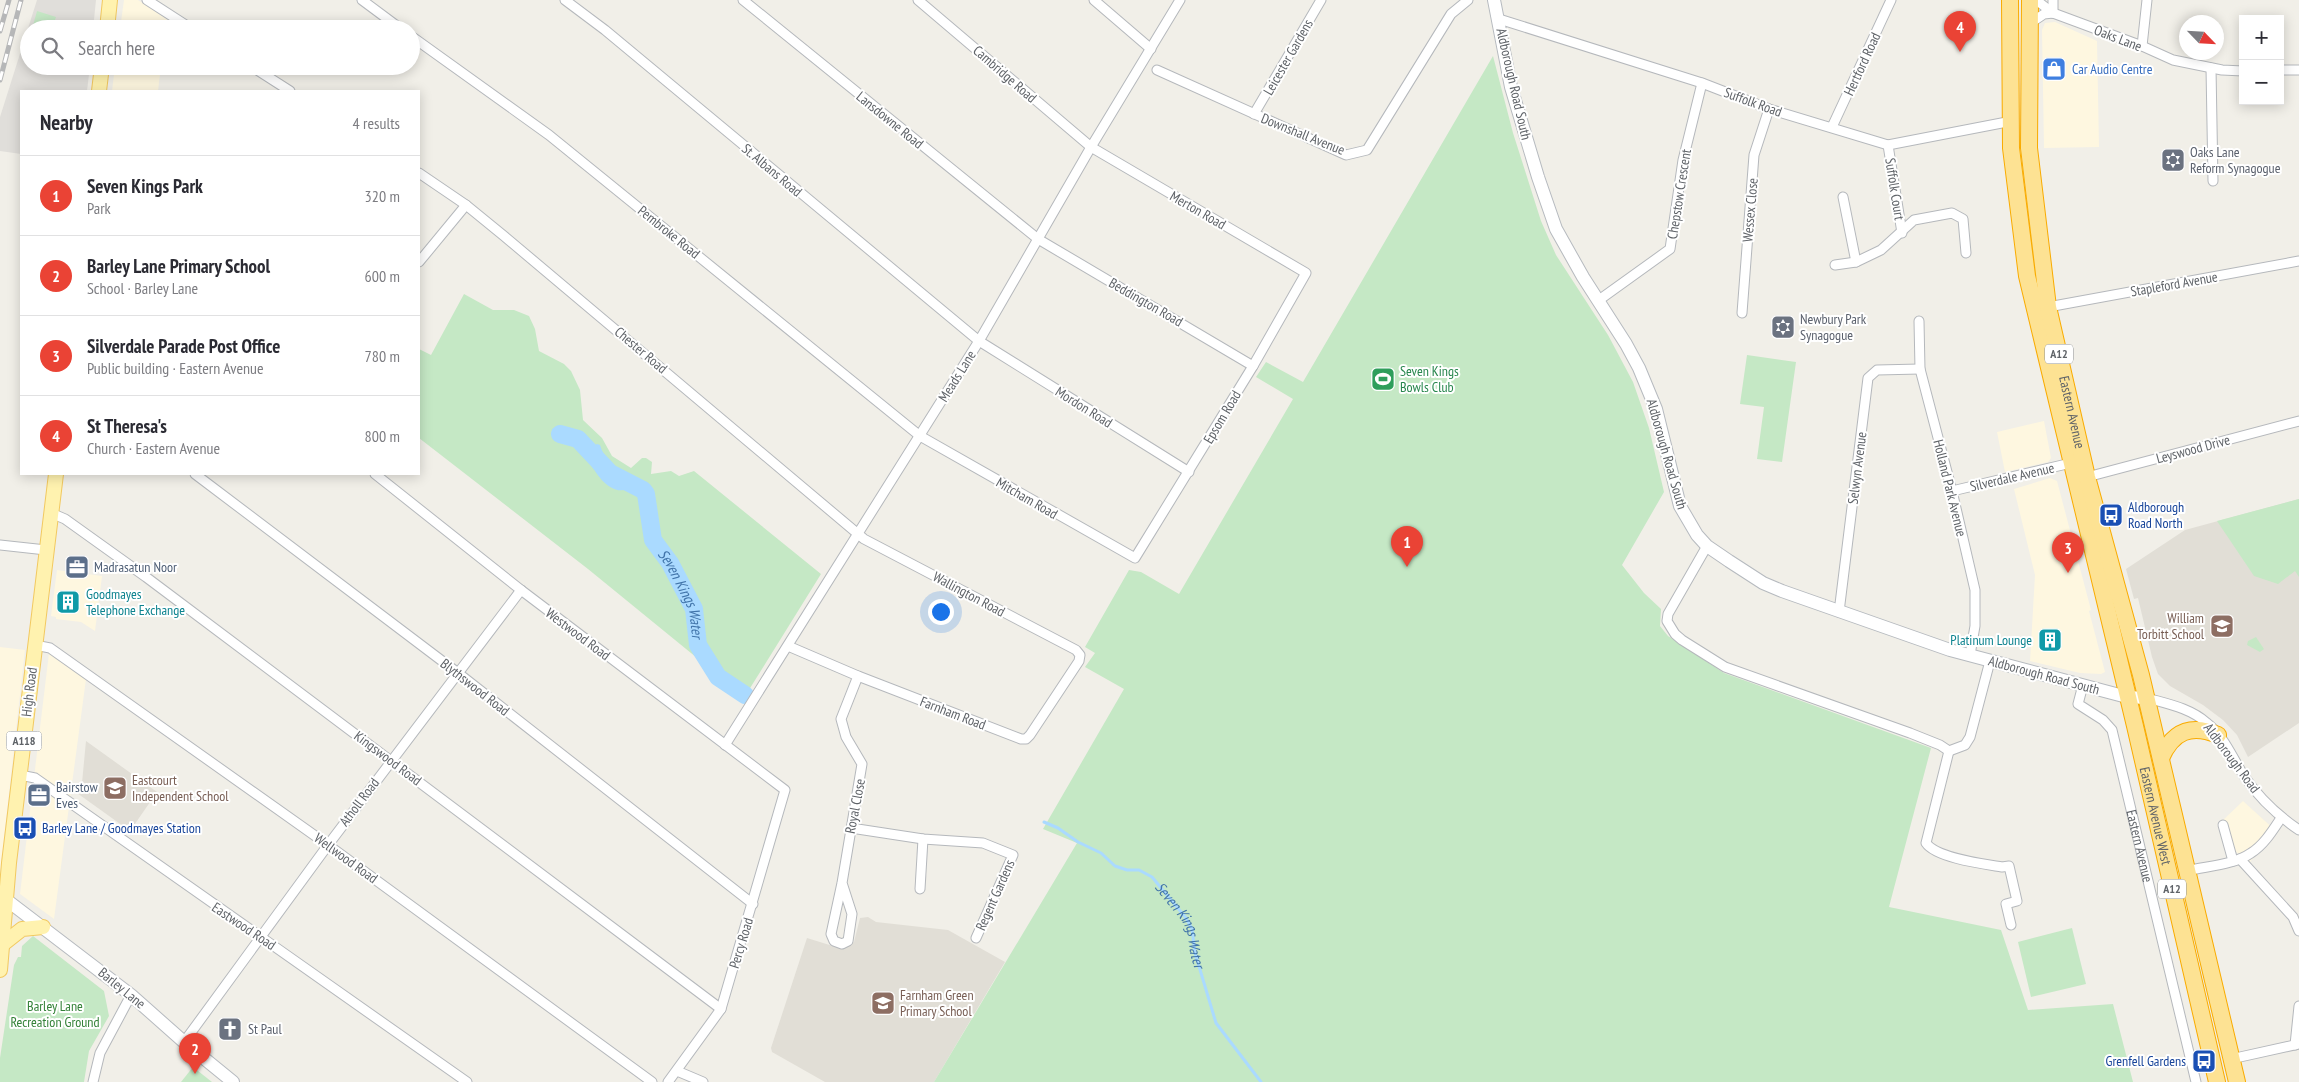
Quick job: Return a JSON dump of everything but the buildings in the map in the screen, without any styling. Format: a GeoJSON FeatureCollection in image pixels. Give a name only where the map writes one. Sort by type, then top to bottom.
{"type":"FeatureCollection","features":[{"type":"Feature","properties":{"kind":"highway","name":"Eastern Avenue"},"geometry":{"type":"LineString","coordinates":[[2010,0],[2011,148],[2027,276],[2127,697]]}},
{"type":"Feature","properties":{"kind":"highway","name":"Eastern Avenue"},"geometry":{"type":"LineString","coordinates":[[2030,0],[2028,25],[2029,148],[2048,307],[2088,477],[2146,698]]}},
{"type":"Feature","properties":{"kind":"highway","name":"Eastern Avenue West"},"geometry":{"type":"LineString","coordinates":[[2127,697],[2217,1082]]}},
{"type":"Feature","properties":{"kind":"highway","name":"Eastern Avenue West"},"geometry":{"type":"LineString","coordinates":[[2146,698],[2237,1082]]}},
{"type":"Feature","properties":{"kind":"highway"},"geometry":{"type":"LineString","coordinates":[[2161,758],[2167,745],[2177,735],[2191,730],[2205,730],[2218,735]]}},
{"type":"Feature","properties":{"kind":"main road"},"geometry":{"type":"LineString","coordinates":[[108,20],[110,0]]}},
{"type":"Feature","properties":{"kind":"main road"},"geometry":{"type":"LineString","coordinates":[[99,90],[101,75]]}},
{"type":"Feature","properties":{"kind":"main road","name":"High Road"},"geometry":{"type":"LineString","coordinates":[[0,970],[3,944],[3,897],[20,775],[56,475]]}},
{"type":"Feature","properties":{"kind":"main road"},"geometry":{"type":"LineString","coordinates":[[3,944],[22,929],[43,927]]}},
{"type":"Feature","properties":{"kind":"street"},"geometry":{"type":"LineString","coordinates":[[147,0],[178,20]]}},
{"type":"Feature","properties":{"kind":"street"},"geometry":{"type":"LineString","coordinates":[[362,0],[390,20]]}},
{"type":"Feature","properties":{"kind":"street","name":"St. Albans Road"},"geometry":{"type":"LineString","coordinates":[[565,0],[605,30],[979,342]]}},
{"type":"Feature","properties":{"kind":"street","name":"Lansdowne Road"},"geometry":{"type":"LineString","coordinates":[[743,0],[1038,239]]}},
{"type":"Feature","properties":{"kind":"street","name":"Cambridge Road"},"geometry":{"type":"LineString","coordinates":[[918,0],[1091,147]]}},
{"type":"Feature","properties":{"kind":"street"},"geometry":{"type":"LineString","coordinates":[[1094,0],[1152,49]]}},
{"type":"Feature","properties":{"kind":"street","name":"Meads Lane"},"geometry":{"type":"LineString","coordinates":[[725,745],[979,342],[1091,147],[1180,0]]}},
{"type":"Feature","properties":{"kind":"street","name":"Leicester Gardens"},"geometry":{"type":"LineString","coordinates":[[1254,114],[1321,0]]}},
{"type":"Feature","properties":{"kind":"street","name":"Downshall Avenue"},"geometry":{"type":"LineString","coordinates":[[1157,70],[1346,155],[1367,150],[1451,14],[1468,0]]}},
{"type":"Feature","properties":{"kind":"street","name":"Aldborough Road South"},"geometry":{"type":"LineString","coordinates":[[1494,0],[1511,87],[1553,220],[1569,254],[1639,368],[1656,409],[1680,506],[1697,535],[1707,546],[1763,583],[1839,612],[1990,661],[2127,697]]}},
{"type":"Feature","properties":{"kind":"street","name":"Hertford Road"},"geometry":{"type":"LineString","coordinates":[[1832,127],[1891,0]]}},
{"type":"Feature","properties":{"kind":"street","name":"Oaks Lane"},"geometry":{"type":"LineString","coordinates":[[2036,0],[2053,13],[2142,46],[2173,60],[2211,68],[2239,71]]}},
{"type":"Feature","properties":{"kind":"street"},"geometry":{"type":"LineString","coordinates":[[2028,25],[2044,14],[2053,13],[2052,0]]}},
{"type":"Feature","properties":{"kind":"street"},"geometry":{"type":"LineString","coordinates":[[2142,46],[2147,0]]}},
{"type":"Feature","properties":{"kind":"street","name":"Suffolk Road"},"geometry":{"type":"LineString","coordinates":[[1499,19],[1702,83],[1769,109],[1888,145],[2012,121]]}},
{"type":"Feature","properties":{"kind":"street","name":"Pembroke Road"},"geometry":{"type":"LineString","coordinates":[[420,42],[549,135],[920,436]]}},
{"type":"Feature","properties":{"kind":"street"},"geometry":{"type":"LineString","coordinates":[[2211,68],[2213,181]]}},
{"type":"Feature","properties":{"kind":"street"},"geometry":{"type":"LineString","coordinates":[[2284,70],[2299,70]]}},
{"type":"Feature","properties":{"kind":"street"},"geometry":{"type":"LineString","coordinates":[[265,75],[288,90]]}},
{"type":"Feature","properties":{"kind":"street","name":"Chepstow Crescent"},"geometry":{"type":"LineString","coordinates":[[1599,300],[1670,249],[1684,160],[1702,83]]}},
{"type":"Feature","properties":{"kind":"street","name":"Wessex Close"},"geometry":{"type":"LineString","coordinates":[[1742,313],[1754,155],[1769,109]]}},
{"type":"Feature","properties":{"kind":"street","name":"Suffolk Court"},"geometry":{"type":"LineString","coordinates":[[1888,145],[1902,233]]}},
{"type":"Feature","properties":{"kind":"street","name":"Merton Road"},"geometry":{"type":"LineString","coordinates":[[1091,147],[1306,273]]}},
{"type":"Feature","properties":{"kind":"street","name":"Chester Road"},"geometry":{"type":"LineString","coordinates":[[420,174],[466,205],[858,534]]}},
{"type":"Feature","properties":{"kind":"street"},"geometry":{"type":"LineString","coordinates":[[1843,197],[1856,262]]}},
{"type":"Feature","properties":{"kind":"street"},"geometry":{"type":"LineString","coordinates":[[420,261],[466,205]]}},
{"type":"Feature","properties":{"kind":"street","name":"Suffolk Court"},"geometry":{"type":"LineString","coordinates":[[1835,265],[1856,262],[1881,250],[1902,233],[1914,220],[1952,213],[1963,219],[1966,253]]}},
{"type":"Feature","properties":{"kind":"street","name":"Beddington Road"},"geometry":{"type":"LineString","coordinates":[[1038,239],[1253,366]]}},
{"type":"Feature","properties":{"kind":"street","name":"Stapleford Avenue"},"geometry":{"type":"LineString","coordinates":[[2048,307],[2299,261]]}},
{"type":"Feature","properties":{"kind":"street","name":"Epsom Road"},"geometry":{"type":"LineString","coordinates":[[1135,558],[1253,366],[1306,273]]}},
{"type":"Feature","properties":{"kind":"street","name":"Holland Park Avenue"},"geometry":{"type":"LineString","coordinates":[[1918,321],[1920,369],[1952,491],[1975,590],[1975,626],[1970,655]]}},
{"type":"Feature","properties":{"kind":"street","name":"Mordon Road"},"geometry":{"type":"LineString","coordinates":[[979,342],[1189,472]]}},
{"type":"Feature","properties":{"kind":"street","name":"Selwyn Avenue"},"geometry":{"type":"LineString","coordinates":[[1839,612],[1868,378],[1876,370],[1920,369]]}},
{"type":"Feature","properties":{"kind":"street","name":"Leyswood Drive"},"geometry":{"type":"LineString","coordinates":[[2088,477],[2299,421]]}},
{"type":"Feature","properties":{"kind":"street","name":"Mitcham Road"},"geometry":{"type":"LineString","coordinates":[[920,436],[1135,558]]}},
{"type":"Feature","properties":{"kind":"street","name":"Silverdale Avenue"},"geometry":{"type":"LineString","coordinates":[[1952,491],[2071,463]]}},
{"type":"Feature","properties":{"kind":"street","name":"Blythswood Road"},"geometry":{"type":"LineString","coordinates":[[195,475],[458,673],[753,904]]}},
{"type":"Feature","properties":{"kind":"street","name":"Westwood Road"},"geometry":{"type":"LineString","coordinates":[[376,475],[521,590],[785,790]]}},
{"type":"Feature","properties":{"kind":"street","name":"Kingswood Road"},"geometry":{"type":"LineString","coordinates":[[51,513],[74,525],[391,760],[721,1009]]}},
{"type":"Feature","properties":{"kind":"street","name":"Wallington Road"},"geometry":{"type":"LineString","coordinates":[[858,534],[864,539],[1076,650],[1080,655]]}},
{"type":"Feature","properties":{"kind":"street"},"geometry":{"type":"LineString","coordinates":[[0,545],[46,550]]}},
{"type":"Feature","properties":{"kind":"street"},"geometry":{"type":"LineString","coordinates":[[1707,546],[1668,614],[1667,621],[1675,634],[1725,667],[1910,733],[1940,745],[1949,751]]}},
{"type":"Feature","properties":{"kind":"street","name":"Atholl Road"},"geometry":{"type":"LineString","coordinates":[[184,1042],[391,760],[521,590]]}},
{"type":"Feature","properties":{"kind":"street","name":"Wellwood Road"},"geometry":{"type":"LineString","coordinates":[[35,644],[50,648],[328,845],[652,1082]]}},
{"type":"Feature","properties":{"kind":"street","name":"Farnham Road"},"geometry":{"type":"LineString","coordinates":[[788,646],[858,676],[1021,739],[1026,739],[1079,661],[1080,655]]}},
{"type":"Feature","properties":{"kind":"street"},"geometry":{"type":"LineString","coordinates":[[1949,751],[1965,744],[1970,737],[1990,661]]}},
{"type":"Feature","properties":{"kind":"street","name":"Royal Close"},"geometry":{"type":"LineString","coordinates":[[842,883],[852,914],[848,940],[842,944],[834,941],[831,934],[842,883],[862,764],[846,737],[841,719],[858,676]]}},
{"type":"Feature","properties":{"kind":"street","name":"Eastern Avenue"},"geometry":{"type":"LineString","coordinates":[[2083,685],[2078,704],[2103,720],[2112,730],[2196,1082]]}},
{"type":"Feature","properties":{"kind":"street","name":"Aldborough Road"},"geometry":{"type":"LineString","coordinates":[[2127,697],[2146,698],[2174,705],[2193,713],[2208,723],[2218,735],[2246,779],[2281,818],[2299,830]]}},
{"type":"Feature","properties":{"kind":"street"},"geometry":{"type":"LineString","coordinates":[[1949,751],[1926,842],[1933,849],[1944,854],[2002,867],[2009,866],[2017,901],[2006,904],[2011,925]]}},
{"type":"Feature","properties":{"kind":"street","name":"Eastwood Road"},"geometry":{"type":"LineString","coordinates":[[20,775],[35,778],[466,1082]]}},
{"type":"Feature","properties":{"kind":"street","name":"Percy Road"},"geometry":{"type":"LineString","coordinates":[[668,1082],[721,1009],[785,790]]}},
{"type":"Feature","properties":{"kind":"street"},"geometry":{"type":"LineString","coordinates":[[2187,871],[2236,860],[2252,853],[2267,838],[2281,818]]}},
{"type":"Feature","properties":{"kind":"street"},"geometry":{"type":"LineString","coordinates":[[2223,825],[2236,860],[2293,917],[2299,931]]}},
{"type":"Feature","properties":{"kind":"street","name":"Regent Gardens"},"geometry":{"type":"LineString","coordinates":[[851,828],[923,839],[983,843],[1013,854],[976,938]]}},
{"type":"Feature","properties":{"kind":"street"},"geometry":{"type":"LineString","coordinates":[[920,889],[923,839]]}},
{"type":"Feature","properties":{"kind":"street","name":"Barley Lane"},"geometry":{"type":"LineString","coordinates":[[3,897],[131,995],[233,1082]]}},
{"type":"Feature","properties":{"kind":"street"},"geometry":{"type":"LineString","coordinates":[[93,1082],[100,1053],[131,995]]}},
{"type":"Feature","properties":{"kind":"street"},"geometry":{"type":"LineString","coordinates":[[2231,1059],[2297,1044],[2299,1006]]}},
{"type":"Feature","properties":{"kind":"street"},"geometry":{"type":"LineString","coordinates":[[677,1070],[703,1082]]}},
{"type":"Feature","properties":{"kind":"shaded area"},"geometry":{"type":"Polygon","coordinates":[[[37,0],[96,0],[94,20],[31,20],[37,0]]]}},
{"type":"Feature","properties":{"kind":"shaded area"},"geometry":{"type":"Polygon","coordinates":[[[124,0],[138,0],[168,20],[121,20],[124,0]]]}},
{"type":"Feature","properties":{"kind":"shaded area"},"geometry":{"type":"Polygon","coordinates":[[[2055,22],[2097,41],[2099,147],[2044,148],[2042,30],[2045,23],[2055,22]]]}},
{"type":"Feature","properties":{"kind":"shaded area"},"geometry":{"type":"Polygon","coordinates":[[[20,54],[20,75],[89,75],[87,90],[20,90],[20,154],[0,151],[0,117],[20,54]]]}},
{"type":"Feature","properties":{"kind":"shaded area"},"geometry":{"type":"Polygon","coordinates":[[[114,75],[160,75],[158,90],[112,90],[114,75]]]}},
{"type":"Feature","properties":{"kind":"shaded area"},"geometry":{"type":"Polygon","coordinates":[[[2044,421],[2051,458],[2048,462],[2005,472],[1997,432],[2044,421]]]}},
{"type":"Feature","properties":{"kind":"shaded area"},"geometry":{"type":"Polygon","coordinates":[[[2050,478],[2057,481],[2091,610],[2089,611],[2105,672],[2101,674],[2080,673],[2030,661],[2035,575],[2014,489],[2050,478]]]}},
{"type":"Feature","properties":{"kind":"shaded area","name":"William Torbitt School"},"geometry":{"type":"Polygon","coordinates":[[[2299,499],[2299,723],[2248,757],[2237,735],[2223,720],[2203,705],[2170,686],[2158,674],[2138,598],[2134,599],[2126,569],[2185,530],[2299,499]]]}},
{"type":"Feature","properties":{"kind":"shaded area"},"geometry":{"type":"Polygon","coordinates":[[[57,570],[102,576],[95,631],[81,622],[56,619],[56,617],[51,616],[57,570]]]}},
{"type":"Feature","properties":{"kind":"shaded area"},"geometry":{"type":"Polygon","coordinates":[[[0,647],[25,650],[0,874],[0,647]]]}},
{"type":"Feature","properties":{"kind":"shaded area"},"geometry":{"type":"Polygon","coordinates":[[[49,653],[86,679],[54,919],[20,894],[49,653]]]}},
{"type":"Feature","properties":{"kind":"shaded area","name":"Eastcourt Independent School"},"geometry":{"type":"Polygon","coordinates":[[[86,741],[157,792],[130,831],[77,793],[82,783],[86,741]]]}},
{"type":"Feature","properties":{"kind":"shaded area"},"geometry":{"type":"Polygon","coordinates":[[[2243,801],[2276,831],[2249,863],[2234,850],[2223,820],[2243,801]]]}},
{"type":"Feature","properties":{"kind":"shaded area","name":"Farnham Green Primary School"},"geometry":{"type":"Polygon","coordinates":[[[868,917],[876,922],[948,930],[1005,962],[934,1082],[825,1082],[772,1052],[771,1048],[807,938],[836,947],[854,942],[860,918],[868,917]]]}},
{"type":"Feature","properties":{"kind":"green space"},"geometry":{"type":"Polygon","coordinates":[[[37,11],[56,17],[55,20],[34,20],[37,11]]]}},
{"type":"Feature","properties":{"kind":"green space"},"geometry":{"type":"Polygon","coordinates":[[[1493,56],[1513,133],[1541,221],[1556,255],[1608,335],[1633,382],[1649,428],[1664,492],[1622,565],[1644,593],[1661,609],[1660,626],[1668,636],[1724,673],[1931,748],[1889,907],[2001,930],[2028,1010],[2113,1004],[2133,1082],[934,1082],[1077,843],[1043,829],[1124,689],[1085,667],[1095,653],[1085,647],[1129,570],[1141,572],[1179,594],[1293,399],[1256,377],[1266,362],[1303,382],[1493,56]]]}},
{"type":"Feature","properties":{"kind":"green space"},"geometry":{"type":"Polygon","coordinates":[[[464,294],[493,310],[514,310],[529,316],[535,329],[539,351],[564,364],[571,371],[580,390],[583,420],[602,438],[612,456],[631,468],[642,458],[646,458],[652,462],[651,474],[671,471],[679,476],[694,471],[821,574],[747,693],[702,662],[588,569],[420,439],[420,350],[431,355],[464,294]]]}},
{"type":"Feature","properties":{"kind":"green space"},"geometry":{"type":"Polygon","coordinates":[[[1747,355],[1796,362],[1782,462],[1757,459],[1764,407],[1740,404],[1747,355]]]}},
{"type":"Feature","properties":{"kind":"green space"},"geometry":{"type":"Polygon","coordinates":[[[2299,499],[2299,577],[2295,571],[2278,584],[2254,576],[2217,521],[2299,499]]]}},
{"type":"Feature","properties":{"kind":"green space"},"geometry":{"type":"Polygon","coordinates":[[[2256,637],[2264,649],[2260,652],[2247,645],[2248,641],[2256,637]]]}},
{"type":"Feature","properties":{"kind":"green space"},"geometry":{"type":"Polygon","coordinates":[[[2072,928],[2086,984],[2031,997],[2018,942],[2072,928]]]}},
{"type":"Feature","properties":{"kind":"green space","name":"Barley Lane Recreation Ground"},"geometry":{"type":"Polygon","coordinates":[[[33,936],[104,991],[109,1016],[89,1051],[84,1082],[0,1082],[0,1058],[14,965],[18,957],[21,957],[22,946],[33,936]]]}},
{"type":"Feature","properties":{"kind":"green space"},"geometry":{"type":"Polygon","coordinates":[[[193,1067],[212,1082],[181,1082],[193,1067]]]}},
{"type":"Feature","properties":{"kind":"water"},"geometry":{"type":"Polygon","coordinates":[[[600,445],[609,462],[631,480],[632,482],[628,489],[621,490],[610,487],[596,472],[589,461],[594,446],[600,445]]]}},
{"type":"Feature","properties":{"kind":"waterway","name":"Seven Kings Water"},"geometry":{"type":"LineString","coordinates":[[560,434],[578,439],[610,473],[643,490],[646,494],[653,540],[670,563],[694,609],[698,645],[718,677],[745,695]]}},
{"type":"Feature","properties":{"kind":"waterway","name":"Seven Kings Water"},"geometry":{"type":"LineString","coordinates":[[1044,822],[1101,853],[1115,866],[1127,870],[1139,870],[1152,877],[1186,918],[1192,929],[1195,953],[1216,1023],[1261,1082]]}},
{"type":"Feature","properties":{"kind":"railway"},"geometry":{"type":"LineString","coordinates":[[0,31],[9,0]]}},
{"type":"Feature","properties":{"kind":"railway"},"geometry":{"type":"LineString","coordinates":[[0,80],[21,0]]}},
{"type":"Feature","properties":{"kind":"place","name":"St Theresa's"},"geometry":{"type":"Point","coordinates":[1960,52]}},
{"type":"Feature","properties":{"kind":"place","name":"Car Audio Centre"},"geometry":{"type":"Point","coordinates":[2054,69]}},
{"type":"Feature","properties":{"kind":"place","name":"Oaks Lane Reform Synagogue"},"geometry":{"type":"Point","coordinates":[2173,160]}},
{"type":"Feature","properties":{"kind":"place","name":"Newbury Park Synagogue"},"geometry":{"type":"Point","coordinates":[1783,327]}},
{"type":"Feature","properties":{"kind":"place","name":"Seven Kings Bowls Club"},"geometry":{"type":"Point","coordinates":[1383,379]}},
{"type":"Feature","properties":{"kind":"place","name":"Aldborough Road North"},"geometry":{"type":"Point","coordinates":[2111,515]}},
{"type":"Feature","properties":{"kind":"place","name":"Madrasatun Noor"},"geometry":{"type":"Point","coordinates":[77,567]}},
{"type":"Feature","properties":{"kind":"place","name":"Seven Kings Park"},"geometry":{"type":"Point","coordinates":[1407,567]}},
{"type":"Feature","properties":{"kind":"place","name":"Silverdale Parade Post Office"},"geometry":{"type":"Point","coordinates":[2068,573]}},
{"type":"Feature","properties":{"kind":"place","name":"Goodmayes Telephone Exchange"},"geometry":{"type":"Point","coordinates":[68,602]}},
{"type":"Feature","properties":{"kind":"place","name":"William Torbitt School"},"geometry":{"type":"Point","coordinates":[2222,626]}},
{"type":"Feature","properties":{"kind":"place","name":"Platinum Lounge"},"geometry":{"type":"Point","coordinates":[2050,640]}},
{"type":"Feature","properties":{"kind":"place","name":"Eastcourt Independent School"},"geometry":{"type":"Point","coordinates":[115,788]}},
{"type":"Feature","properties":{"kind":"place","name":"Bairstow Eves"},"geometry":{"type":"Point","coordinates":[39,795]}},
{"type":"Feature","properties":{"kind":"place","name":"Barley Lane / Goodmayes Station"},"geometry":{"type":"Point","coordinates":[25,828]}},
{"type":"Feature","properties":{"kind":"place","name":"Farnham Green Primary School"},"geometry":{"type":"Point","coordinates":[883,1003]}},
{"type":"Feature","properties":{"kind":"place","name":"St Paul"},"geometry":{"type":"Point","coordinates":[230,1029]}},
{"type":"Feature","properties":{"kind":"place","name":"Grenfell Gardens"},"geometry":{"type":"Point","coordinates":[2204,1061]}},
{"type":"Feature","properties":{"kind":"place","name":"Barley Lane Primary School"},"geometry":{"type":"Point","coordinates":[195,1074]}}]}
